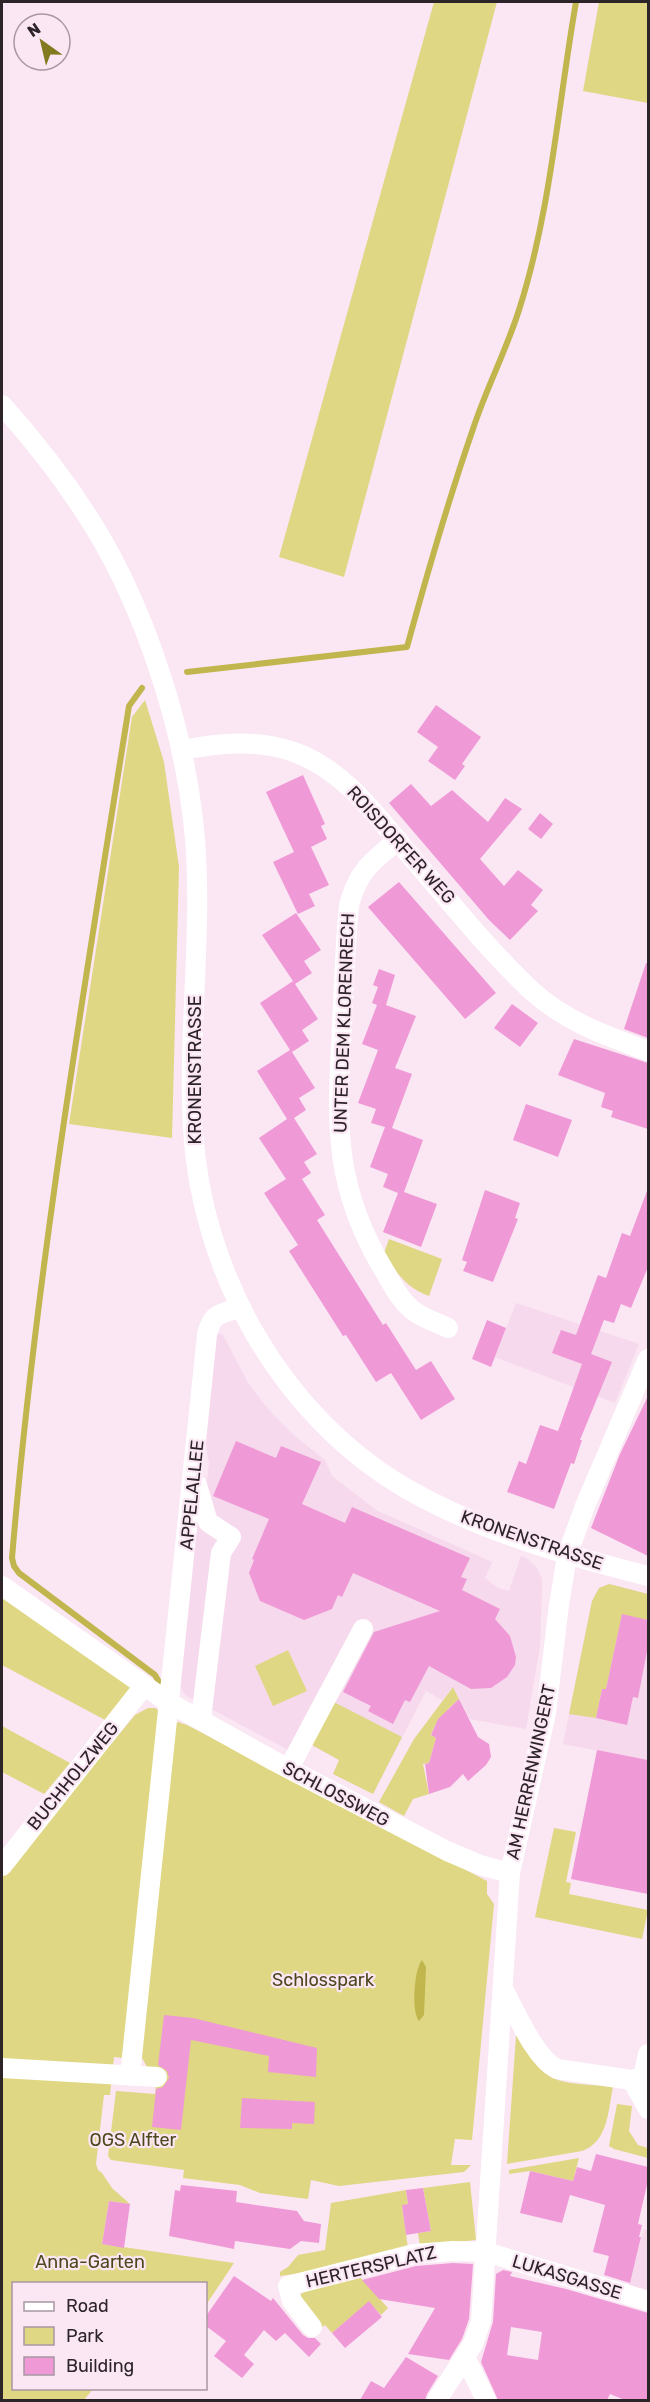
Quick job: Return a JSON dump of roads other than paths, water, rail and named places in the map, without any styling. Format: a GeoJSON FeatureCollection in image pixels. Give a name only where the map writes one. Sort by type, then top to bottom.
{"type":"FeatureCollection","features":[{"type":"Feature","properties":{"kind":"street"},"geometry":{"type":"LineString","coordinates":[[2,405],[63,481],[106,546],[140,620],[182,750]]}},
{"type":"Feature","properties":{"kind":"street","name":"ROISDORFER WEG"},"geometry":{"type":"LineString","coordinates":[[182,750],[216,745],[273,746],[304,756],[328,769],[370,807],[503,961],[533,992],[578,1023],[600,1034],[648,1051]]}},
{"type":"Feature","properties":{"kind":"street","name":"KRONENSTRASSE"},"geometry":{"type":"LineString","coordinates":[[182,750],[193,814],[197,866],[192,1062],[194,1144],[210,1230],[240,1307],[261,1345],[290,1384],[334,1433],[378,1470],[407,1489],[468,1520],[567,1556],[648,1576]]}},
{"type":"Feature","properties":{"kind":"street","name":"UNTER DEM KLORENRECH"},"geometry":{"type":"LineString","coordinates":[[398,840],[369,863],[353,889],[349,906],[339,1104],[340,1150],[348,1193],[381,1266],[398,1293],[415,1312],[448,1328]]}},
{"type":"Feature","properties":{"kind":"street","name":"APPELALLEE"},"geometry":{"type":"LineString","coordinates":[[168,1702],[209,1325],[216,1315],[240,1307]]}},
{"type":"Feature","properties":{"kind":"street","name":"AM HERRENWINGERT"},"geometry":{"type":"LineString","coordinates":[[486,2252],[510,1873],[546,1713],[567,1556],[585,1506],[648,1359]]}},
{"type":"Feature","properties":{"kind":"street"},"geometry":{"type":"LineString","coordinates":[[194,1477],[208,1522],[231,1537],[221,1553],[201,1719]]}},
{"type":"Feature","properties":{"kind":"street","name":"SCHLOSSWEG"},"geometry":{"type":"LineString","coordinates":[[2,1586],[168,1702],[468,1861],[510,1873]]}},
{"type":"Feature","properties":{"kind":"street"},"geometry":{"type":"LineString","coordinates":[[289,1768],[363,1629]]}},
{"type":"Feature","properties":{"kind":"street","name":"BUCHHOLZWEG"},"geometry":{"type":"LineString","coordinates":[[2,1866],[144,1686]]}},
{"type":"Feature","properties":{"kind":"street"},"geometry":{"type":"LineString","coordinates":[[129,2076],[168,1702]]}},
{"type":"Feature","properties":{"kind":"street"},"geometry":{"type":"LineString","coordinates":[[503,1989],[538,2050],[550,2065],[557,2068],[641,2077]]}},
{"type":"Feature","properties":{"kind":"street"},"geometry":{"type":"LineString","coordinates":[[648,2054],[641,2077],[648,2109]]}},
{"type":"Feature","properties":{"kind":"street"},"geometry":{"type":"LineString","coordinates":[[2,2068],[157,2077]]}},
{"type":"Feature","properties":{"kind":"street","name":"HERTERSPLATZ"},"geometry":{"type":"LineString","coordinates":[[312,2327],[292,2301],[288,2286],[414,2254],[453,2250],[486,2252]]}},
{"type":"Feature","properties":{"kind":"street"},"geometry":{"type":"LineString","coordinates":[[437,2400],[478,2332],[481,2321],[486,2252]]}},
{"type":"Feature","properties":{"kind":"street","name":"LUKASGASSE"},"geometry":{"type":"LineString","coordinates":[[486,2252],[648,2301]]}},
{"type":"Feature","properties":{"kind":"street"},"geometry":{"type":"LineString","coordinates":[[465,2357],[486,2400]]}},
{"type":"Feature","properties":{"kind":"waterway"},"geometry":{"type":"LineString","coordinates":[[187,672],[407,647],[464,456],[478,414],[514,325],[530,272],[553,157],[576,2]]}},
{"type":"Feature","properties":{"kind":"waterway"},"geometry":{"type":"LineString","coordinates":[[142,688],[129,706],[63,1131],[34,1344],[12,1558],[19,1573],[155,1675],[159,1682]]}},
{"type":"Feature","properties":{"kind":"park label","name":"Schlosspark"},"geometry":{"type":"Point","coordinates":[323,1980]}},
{"type":"Feature","properties":{"kind":"park label","name":"OGS Alfter"},"geometry":{"type":"Point","coordinates":[133,2140]}},
{"type":"Feature","properties":{"kind":"park label","name":"Anna-Garten"},"geometry":{"type":"Point","coordinates":[90,2262]}}]}
